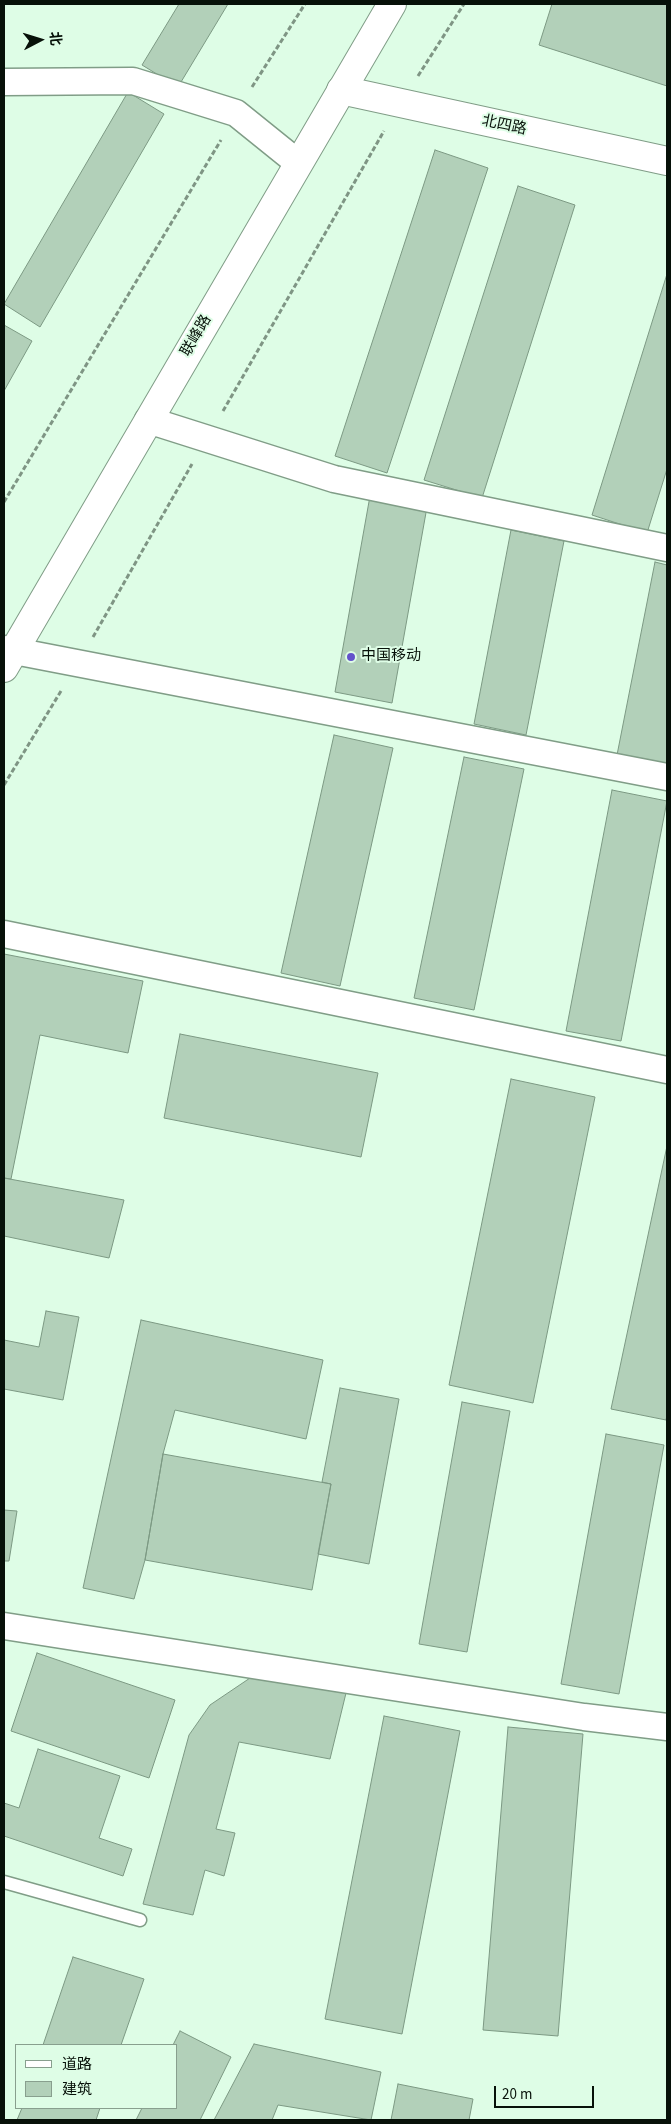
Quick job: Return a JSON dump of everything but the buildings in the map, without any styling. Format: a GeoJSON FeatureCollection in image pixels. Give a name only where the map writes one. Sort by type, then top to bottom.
{"type":"FeatureCollection","features":[{"type":"Feature","properties":{"kind":"main road","name":"联峰路"},"geometry":{"type":"LineString","coordinates":[[7,656],[392,4]]}},
{"type":"Feature","properties":{"kind":"main road","name":"北四路"},"geometry":{"type":"LineString","coordinates":[[341,90],[667,162]]}},
{"type":"Feature","properties":{"kind":"street"},"geometry":{"type":"LineString","coordinates":[[4,82],[133,81],[236,113],[298,163]]}},
{"type":"Feature","properties":{"kind":"street"},"geometry":{"type":"LineString","coordinates":[[148,420],[334,479],[667,548]]}},
{"type":"Feature","properties":{"kind":"street"},"geometry":{"type":"LineString","coordinates":[[7,656],[78,663],[667,777]]}},
{"type":"Feature","properties":{"kind":"street"},"geometry":{"type":"LineString","coordinates":[[4,934],[667,1070]]}},
{"type":"Feature","properties":{"kind":"street"},"geometry":{"type":"LineString","coordinates":[[4,1626],[584,1717],[667,1726]]}},
{"type":"Feature","properties":{"kind":"lane"},"geometry":{"type":"LineString","coordinates":[[4,1882],[140,1920]]}},
{"type":"Feature","properties":{"kind":"path"},"geometry":{"type":"LineString","coordinates":[[4,502],[236,113],[305,4]]}},
{"type":"Feature","properties":{"kind":"path"},"geometry":{"type":"LineString","coordinates":[[4,785],[78,663],[401,103],[464,4]]}},
{"type":"Feature","properties":{"kind":"place","name":"中国移动"},"geometry":{"type":"Point","coordinates":[351,657]}}]}
